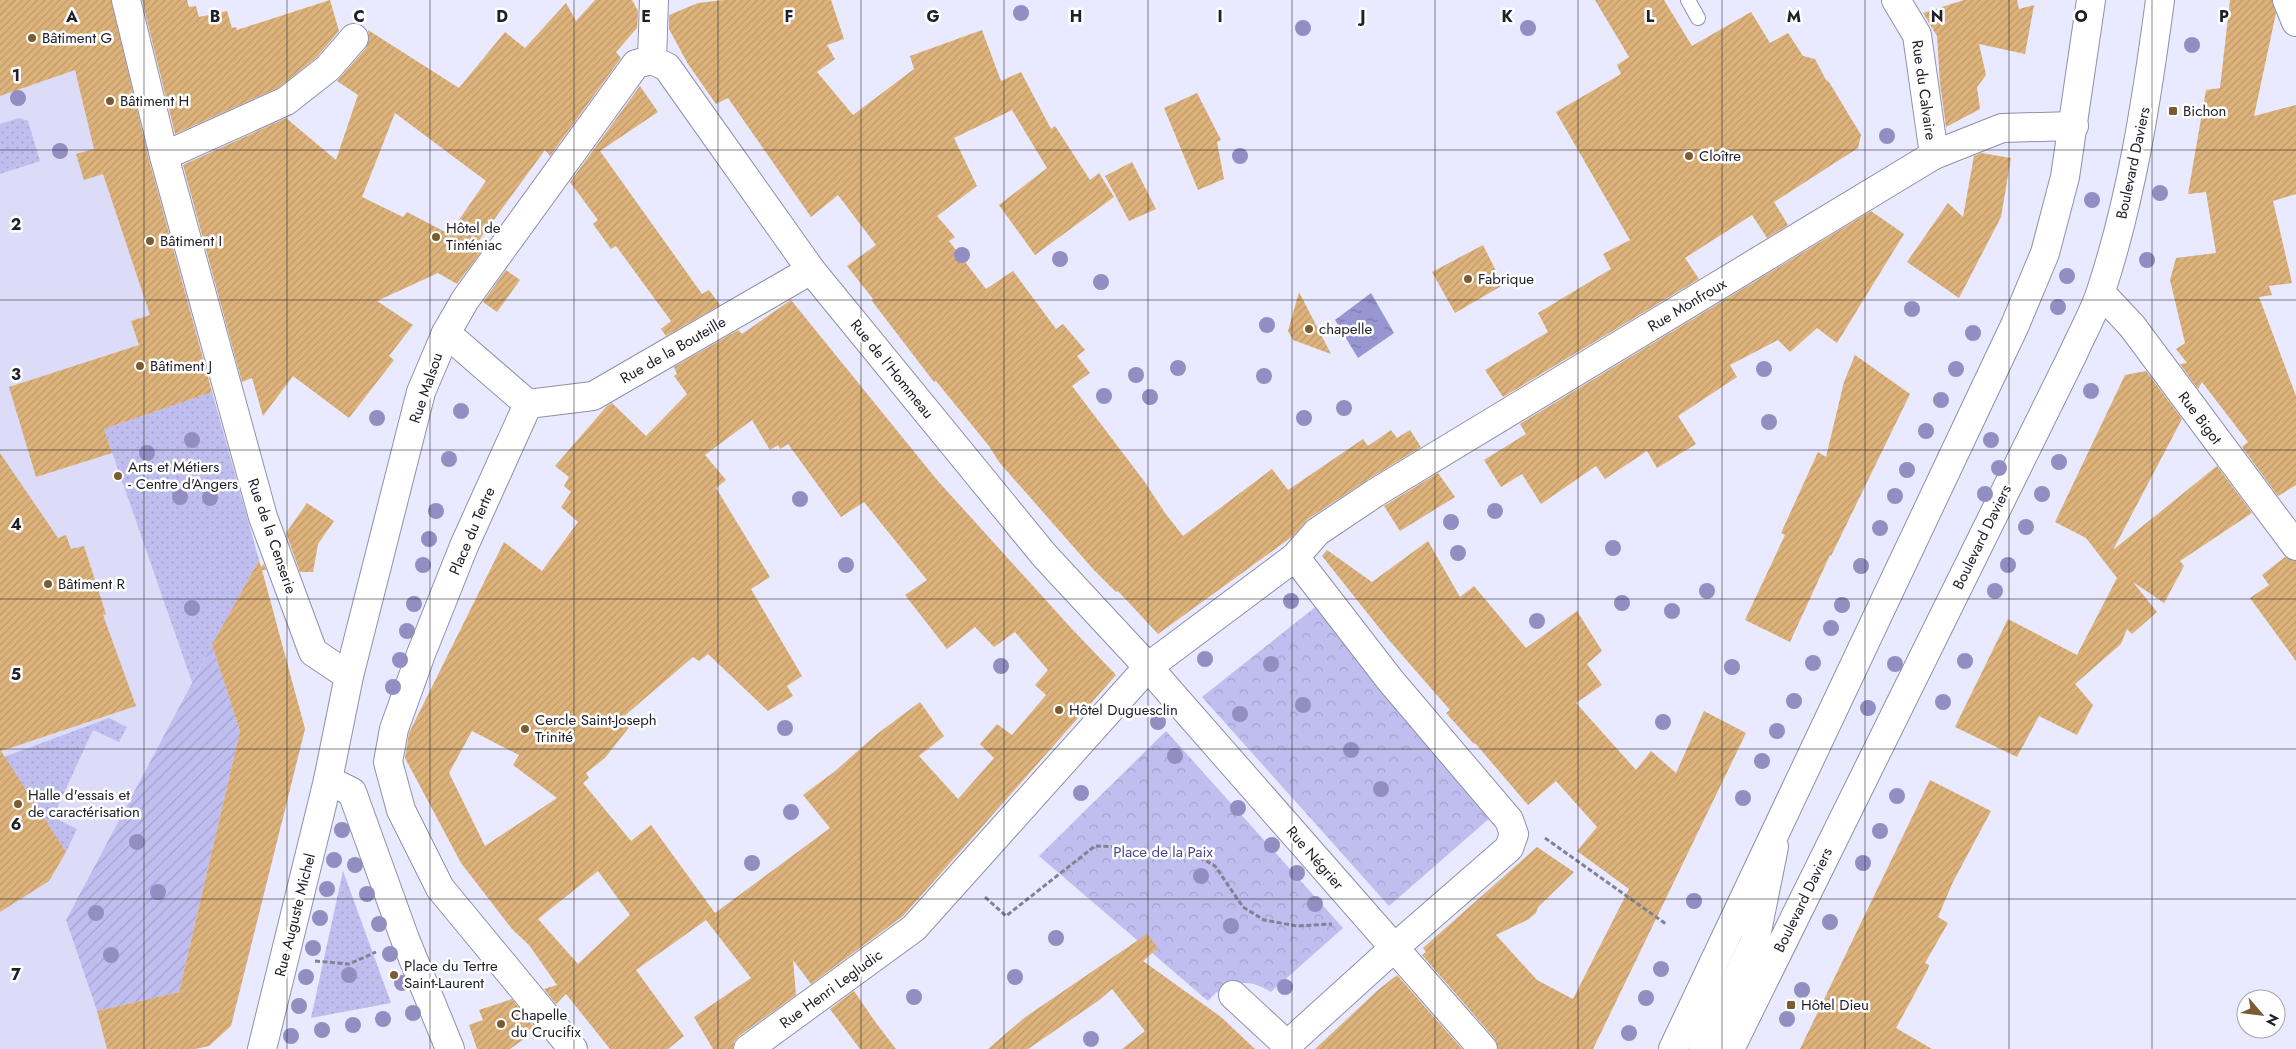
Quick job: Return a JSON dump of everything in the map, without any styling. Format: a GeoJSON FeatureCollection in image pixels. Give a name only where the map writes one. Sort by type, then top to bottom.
{"type":"FeatureCollection","features":[{"type":"Feature","properties":{"kind":"street","name":"Rue de la Censerie"},"geometry":{"type":"LineString","coordinates":[[126,0],[164,156],[263,517],[313,652],[349,676]]}},
{"type":"Feature","properties":{"kind":"street"},"geometry":{"type":"LineString","coordinates":[[652,60],[654,0]]}},
{"type":"Feature","properties":{"kind":"street","name":"Rue du Calvaire"},"geometry":{"type":"LineString","coordinates":[[1896,0],[1917,35],[1934,155]]}},
{"type":"Feature","properties":{"kind":"street","name":"Boulevard Daviers"},"geometry":{"type":"LineString","coordinates":[[1673,1049],[1778,831],[2015,325],[2046,253],[2065,177],[2092,0]]}},
{"type":"Feature","properties":{"kind":"street","name":"Boulevard Daviers"},"geometry":{"type":"LineString","coordinates":[[1730,1049],[2073,354],[2101,293],[2128,192],[2146,101],[2160,0]]}},
{"type":"Feature","properties":{"kind":"street"},"geometry":{"type":"LineString","coordinates":[[2287,0],[2296,22]]}},
{"type":"Feature","properties":{"kind":"street"},"geometry":{"type":"LineString","coordinates":[[164,156],[286,101],[328,68],[354,38]]}},
{"type":"Feature","properties":{"kind":"street","name":"Rue de l'Hommeau"},"geometry":{"type":"LineString","coordinates":[[652,60],[667,67],[811,270],[1044,554],[1148,667]]}},
{"type":"Feature","properties":{"kind":"street","name":"Rue Malsou"},"geometry":{"type":"LineString","coordinates":[[328,780],[349,676],[422,392],[446,333],[465,300],[636,64],[652,60]]}},
{"type":"Feature","properties":{"kind":"street","name":"Rue Monfroux"},"geometry":{"type":"LineString","coordinates":[[1295,557],[1317,532],[1384,488],[1934,155],[2002,128],[2074,126]]}},
{"type":"Feature","properties":{"kind":"street","name":"Rue de la Bouteille"},"geometry":{"type":"LineString","coordinates":[[528,404],[594,396],[811,270]]}},
{"type":"Feature","properties":{"kind":"street","name":"Rue Bigot"},"geometry":{"type":"LineString","coordinates":[[2101,293],[2132,326],[2296,546]]}},
{"type":"Feature","properties":{"kind":"street"},"geometry":{"type":"LineString","coordinates":[[446,333],[528,404]]}},
{"type":"Feature","properties":{"kind":"street","name":"Place du Tertre"},"geometry":{"type":"LineString","coordinates":[[528,404],[464,546],[421,654],[394,729],[388,762],[401,810],[440,888],[573,1049]]}},
{"type":"Feature","properties":{"kind":"street"},"geometry":{"type":"LineString","coordinates":[[1148,667],[1295,557],[1390,680],[1512,827],[1514,834],[1509,848],[1394,948],[1287,1045],[1233,994]]}},
{"type":"Feature","properties":{"kind":"street","name":"Rue Henri Legludic"},"geometry":{"type":"LineString","coordinates":[[748,1049],[914,928],[1148,667]]}},
{"type":"Feature","properties":{"kind":"street","name":"Rue Négrier"},"geometry":{"type":"LineString","coordinates":[[1148,667],[1483,1049]]}},
{"type":"Feature","properties":{"kind":"street"},"geometry":{"type":"LineString","coordinates":[[328,780],[352,792],[443,1048]]}},
{"type":"Feature","properties":{"kind":"street","name":"Rue Auguste Michel"},"geometry":{"type":"LineString","coordinates":[[262,1049],[328,780]]}},
{"type":"Feature","properties":{"kind":"street","name":"Boulevard Daviers"},"geometry":{"type":"LineString","coordinates":[[1703,1049],[1755,941],[1778,831]]}},
{"type":"Feature","properties":{"kind":"lane"},"geometry":{"type":"LineString","coordinates":[[1688,0],[1698,18]]}},
{"type":"Feature","properties":{"kind":"path"},"geometry":{"type":"LineString","coordinates":[[1540,836],[1666,924]]}},
{"type":"Feature","properties":{"kind":"path"},"geometry":{"type":"LineString","coordinates":[[980,893],[1006,916],[1095,846],[1118,847],[1160,855],[1196,855],[1215,866],[1243,908],[1264,920],[1297,926],[1336,924]]}},
{"type":"Feature","properties":{"kind":"path"},"geometry":{"type":"LineString","coordinates":[[314,960],[350,964],[373,954]]}},
{"type":"Feature","properties":{"kind":"shaded area","name":"Arts et Métiers - Centre d'Angers"},"geometry":{"type":"Polygon","coordinates":[[[0,0],[113,0],[210,385],[259,560],[66,920],[97,1011],[107,1049],[0,1049],[0,0]]]}},
{"type":"Feature","properties":{"kind":"green space"},"geometry":{"type":"Polygon","coordinates":[[[19,118],[28,121],[40,161],[0,174],[0,124],[19,118]]]}},
{"type":"Feature","properties":{"kind":"green space"},"geometry":{"type":"Polygon","coordinates":[[[212,392],[259,560],[192,682],[104,429],[212,392]]]}},
{"type":"Feature","properties":{"kind":"green space"},"geometry":{"type":"Polygon","coordinates":[[[1323,601],[1491,817],[1389,906],[1202,697],[1323,601]]]}},
{"type":"Feature","properties":{"kind":"green space"},"geometry":{"type":"Polygon","coordinates":[[[212,645],[240,731],[179,992],[97,1011],[66,920],[212,645]]]}},
{"type":"Feature","properties":{"kind":"green space"},"geometry":{"type":"Polygon","coordinates":[[[109,718],[127,727],[119,742],[93,730],[53,817],[77,829],[66,852],[4,757],[109,718]]]}},
{"type":"Feature","properties":{"kind":"green space","name":"Place de la Paix"},"geometry":{"type":"Polygon","coordinates":[[[1166,731],[1343,928],[1271,992],[1254,984],[1238,983],[1222,989],[1208,1001],[1039,856],[1166,731]]]}},
{"type":"Feature","properties":{"kind":"green space"},"geometry":{"type":"Polygon","coordinates":[[[343,871],[391,1003],[311,1018],[343,871]]]}},
{"type":"Feature","properties":{"kind":"water"},"geometry":{"type":"Polygon","coordinates":[[[1371,293],[1394,333],[1358,358],[1335,320],[1371,293]]]}},
{"type":"Feature","properties":{"kind":"building"},"geometry":{"type":"Polygon","coordinates":[[[0,0],[111,0],[149,160],[212,392],[104,429],[112,453],[36,477],[9,387],[139,345],[131,321],[150,315],[103,174],[84,180],[76,154],[94,149],[75,70],[0,96],[0,0]]]}},
{"type":"Feature","properties":{"kind":"building"},"geometry":{"type":"Polygon","coordinates":[[[142,0],[187,0],[189,7],[196,6],[199,17],[227,11],[232,28],[236,27],[237,30],[330,0],[339,31],[317,57],[278,88],[175,134],[142,0]]]}},
{"type":"Feature","properties":{"kind":"building"},"geometry":{"type":"Polygon","coordinates":[[[595,0],[632,0],[638,11],[637,28],[616,52],[621,58],[550,156],[545,150],[474,247],[481,252],[457,284],[438,273],[377,301],[413,325],[389,356],[394,360],[349,418],[293,376],[263,416],[252,378],[242,382],[183,165],[286,118],[336,160],[358,95],[337,81],[366,48],[369,40],[368,30],[459,88],[505,32],[525,48],[566,3],[576,21],[595,0]],[[395,113],[362,197],[403,217],[407,212],[449,234],[486,181],[395,113]]]}},
{"type":"Feature","properties":{"kind":"building"},"geometry":{"type":"Polygon","coordinates":[[[724,0],[831,0],[844,39],[827,45],[835,59],[817,72],[853,115],[914,69],[910,56],[982,30],[1001,81],[1021,72],[1051,129],[1055,126],[1090,180],[1099,173],[1114,197],[1035,255],[999,205],[1047,168],[1012,110],[954,138],[977,186],[937,216],[955,237],[949,241],[986,289],[1013,271],[1056,329],[1063,324],[1085,350],[1077,356],[1090,373],[1072,386],[1183,536],[1272,469],[1288,490],[1363,439],[1368,446],[1391,430],[1397,438],[1410,430],[1421,447],[1308,519],[1293,536],[1158,634],[1118,591],[1116,592],[1093,569],[999,462],[989,446],[936,381],[934,382],[872,301],[873,299],[847,266],[876,245],[838,195],[811,217],[728,98],[716,104],[688,64],[669,29],[669,15],[698,3],[724,0]]]}},
{"type":"Feature","properties":{"kind":"building"},"geometry":{"type":"Polygon","coordinates":[[[1595,0],[1664,0],[1692,46],[1751,12],[1770,43],[1788,33],[1803,56],[1815,59],[1861,135],[1858,148],[1774,202],[1788,225],[1767,238],[1752,215],[1685,258],[1699,279],[1503,397],[1485,370],[1548,332],[1538,313],[1611,269],[1603,254],[1630,240],[1556,112],[1621,74],[1617,65],[1629,57],[1595,0]]]}},
{"type":"Feature","properties":{"kind":"building"},"geometry":{"type":"Polygon","coordinates":[[[1964,0],[2017,0],[2019,9],[2034,5],[2025,54],[1979,44],[1986,75],[1977,87],[1980,109],[1946,127],[1940,83],[1937,36],[1923,13],[1964,0]]]}},
{"type":"Feature","properties":{"kind":"building"},"geometry":{"type":"Polygon","coordinates":[[[2230,0],[2272,0],[2276,13],[2254,116],[2296,105],[2296,194],[2273,201],[2292,283],[2269,286],[2272,295],[2259,297],[2296,396],[2296,485],[2278,496],[2242,447],[2248,442],[2202,382],[2198,389],[2180,364],[2187,363],[2176,349],[2185,343],[2170,280],[2176,258],[2216,253],[2206,192],[2188,194],[2206,90],[2220,88],[2230,0]]]}},
{"type":"Feature","properties":{"kind":"building"},"geometry":{"type":"Polygon","coordinates":[[[640,86],[658,112],[600,151],[702,294],[709,290],[720,305],[666,336],[661,329],[671,321],[616,246],[611,249],[593,224],[598,220],[570,182],[640,86]]]}},
{"type":"Feature","properties":{"kind":"building"},"geometry":{"type":"Polygon","coordinates":[[[1197,93],[1221,140],[1217,142],[1224,179],[1198,190],[1164,108],[1197,93]]]}},
{"type":"Feature","properties":{"kind":"building"},"geometry":{"type":"Polygon","coordinates":[[[1981,153],[2011,158],[2001,217],[1959,298],[1907,262],[1948,203],[1963,217],[1974,156],[1981,153]]]}},
{"type":"Feature","properties":{"kind":"building"},"geometry":{"type":"Polygon","coordinates":[[[1132,162],[1156,209],[1129,221],[1105,176],[1132,162]]]}},
{"type":"Feature","properties":{"kind":"building"},"geometry":{"type":"Polygon","coordinates":[[[1871,211],[1904,234],[1837,343],[1817,328],[1790,352],[1778,340],[1730,365],[1737,377],[1678,416],[1696,444],[1657,468],[1647,451],[1605,479],[1596,466],[1541,504],[1522,474],[1501,487],[1484,460],[1526,434],[1520,424],[1871,211]]]}},
{"type":"Feature","properties":{"kind":"building","name":"Fabrique"},"geometry":{"type":"Polygon","coordinates":[[[1483,245],[1503,285],[1455,313],[1432,272],[1483,245]]]}},
{"type":"Feature","properties":{"kind":"building"},"geometry":{"type":"Polygon","coordinates":[[[506,270],[520,280],[497,312],[483,302],[506,270]]]}},
{"type":"Feature","properties":{"kind":"building"},"geometry":{"type":"Polygon","coordinates":[[[1299,292],[1331,354],[1293,340],[1288,331],[1299,292]]]}},
{"type":"Feature","properties":{"kind":"building"},"geometry":{"type":"Polygon","coordinates":[[[791,300],[937,480],[1116,675],[903,916],[811,984],[793,960],[796,995],[739,1036],[734,1042],[733,1049],[713,1049],[694,1017],[751,978],[706,920],[636,970],[684,1036],[668,1049],[610,1049],[566,994],[556,1004],[544,989],[557,985],[529,945],[512,929],[461,863],[405,758],[409,733],[504,542],[542,571],[578,522],[561,507],[571,492],[564,486],[569,477],[555,466],[607,406],[612,403],[646,436],[687,394],[674,376],[677,374],[674,367],[738,330],[742,334],[791,300]],[[752,420],[705,455],[726,480],[716,488],[770,577],[751,589],[802,676],[787,686],[793,696],[768,711],[708,654],[699,661],[693,657],[622,718],[630,726],[605,758],[586,773],[589,778],[583,783],[631,841],[651,825],[715,913],[830,828],[803,795],[834,772],[877,734],[920,702],[944,736],[919,756],[958,799],[994,758],[980,744],[997,724],[1012,735],[1046,695],[1035,685],[1048,670],[1015,632],[994,647],[975,627],[947,649],[905,595],[927,580],[864,502],[841,517],[788,444],[780,449],[778,445],[770,450],[752,420]],[[472,731],[449,773],[485,846],[557,798],[513,765],[519,755],[472,731]],[[598,871],[538,919],[578,964],[630,915],[598,871]]]}},
{"type":"Feature","properties":{"kind":"building"},"geometry":{"type":"Polygon","coordinates":[[[1855,355],[1910,394],[1830,555],[1790,642],[1745,620],[1785,535],[1781,533],[1818,452],[1826,457],[1844,382],[1855,355]]]}},
{"type":"Feature","properties":{"kind":"building"},"geometry":{"type":"Polygon","coordinates":[[[2146,371],[2182,419],[2113,550],[2217,466],[2252,513],[2180,561],[2184,566],[2164,603],[2133,582],[2157,612],[2132,634],[2127,629],[2121,644],[2075,684],[2093,705],[2077,735],[2039,716],[2017,757],[1955,727],[2008,619],[2077,655],[2117,578],[2086,538],[2055,522],[2125,375],[2146,371]]]}},
{"type":"Feature","properties":{"kind":"building"},"geometry":{"type":"Polygon","coordinates":[[[0,453],[58,538],[66,535],[71,549],[84,546],[106,614],[103,615],[136,706],[1,751],[66,852],[49,881],[0,912],[0,453]]]}},
{"type":"Feature","properties":{"kind":"building"},"geometry":{"type":"Polygon","coordinates":[[[1438,473],[1455,497],[1400,531],[1384,506],[1438,473]]]}},
{"type":"Feature","properties":{"kind":"building"},"geometry":{"type":"Polygon","coordinates":[[[307,503],[334,521],[318,544],[313,572],[300,572],[286,533],[307,503]]]}},
{"type":"Feature","properties":{"kind":"building"},"geometry":{"type":"Polygon","coordinates":[[[1428,541],[1460,597],[1474,586],[1526,648],[1577,611],[1602,651],[1587,664],[1602,685],[1576,703],[1636,770],[1651,751],[1676,773],[1704,711],[1746,733],[1593,1049],[1498,1049],[1495,1039],[1422,955],[1426,952],[1423,948],[1537,847],[1574,872],[1538,907],[1536,913],[1529,919],[1496,935],[1537,980],[1573,999],[1629,889],[1577,851],[1597,827],[1556,781],[1528,805],[1475,743],[1446,713],[1450,710],[1388,639],[1322,556],[1327,550],[1372,582],[1428,541]]]}},
{"type":"Feature","properties":{"kind":"building"},"geometry":{"type":"Polygon","coordinates":[[[2285,557],[2296,561],[2296,661],[2250,598],[2269,585],[2262,575],[2285,557]]]}},
{"type":"Feature","properties":{"kind":"building"},"geometry":{"type":"Polygon","coordinates":[[[259,560],[261,567],[264,564],[266,570],[262,570],[305,729],[231,1026],[209,1046],[195,1049],[107,1049],[97,1011],[179,992],[240,731],[212,645],[259,560]]]}},
{"type":"Feature","properties":{"kind":"building"},"geometry":{"type":"Polygon","coordinates":[[[1930,780],[1991,811],[1953,882],[1938,917],[1948,923],[1925,963],[1929,965],[1928,969],[1896,1028],[1932,1049],[1800,1049],[1930,780]]]}},
{"type":"Feature","properties":{"kind":"building"},"geometry":{"type":"Polygon","coordinates":[[[1147,934],[1158,948],[1143,961],[1221,1017],[1255,1049],[1122,1049],[1145,1031],[1112,989],[1098,1001],[1028,1049],[988,1049],[1024,1018],[1147,934]]]}},
{"type":"Feature","properties":{"kind":"building"},"geometry":{"type":"Polygon","coordinates":[[[1397,975],[1462,1049],[1315,1049],[1378,990],[1397,975]]]}},
{"type":"Feature","properties":{"kind":"building"},"geometry":{"type":"Polygon","coordinates":[[[854,991],[896,1049],[860,1049],[830,1009],[854,991]]]}},
{"type":"Feature","properties":{"kind":"building","name":"Chapelle du Crucifix"},"geometry":{"type":"Polygon","coordinates":[[[512,999],[533,1026],[522,1037],[524,1039],[510,1049],[477,1049],[469,1025],[483,1020],[479,1010],[512,999]]]}},
{"type":"Feature","properties":{"kind":"place","name":"Bâtiment G"},"geometry":{"type":"Point","coordinates":[32,38]}},
{"type":"Feature","properties":{"kind":"place","name":"Bâtiment H"},"geometry":{"type":"Point","coordinates":[110,101]}},
{"type":"Feature","properties":{"kind":"place","name":"Bichon"},"geometry":{"type":"Point","coordinates":[2173,111]}},
{"type":"Feature","properties":{"kind":"place","name":"Cloître"},"geometry":{"type":"Point","coordinates":[1689,156]}},
{"type":"Feature","properties":{"kind":"place","name":"Hôtel de Tinténiac"},"geometry":{"type":"Point","coordinates":[436,237]}},
{"type":"Feature","properties":{"kind":"place","name":"Bâtiment I"},"geometry":{"type":"Point","coordinates":[150,241]}},
{"type":"Feature","properties":{"kind":"place","name":"Fabrique"},"geometry":{"type":"Point","coordinates":[1468,279]}},
{"type":"Feature","properties":{"kind":"place","name":"chapelle"},"geometry":{"type":"Point","coordinates":[1309,329]}},
{"type":"Feature","properties":{"kind":"place","name":"Bâtiment J"},"geometry":{"type":"Point","coordinates":[140,366]}},
{"type":"Feature","properties":{"kind":"place","name":"Arts et Métiers - Centre d'Angers"},"geometry":{"type":"Point","coordinates":[118,476]}},
{"type":"Feature","properties":{"kind":"place","name":"Bâtiment R"},"geometry":{"type":"Point","coordinates":[48,584]}},
{"type":"Feature","properties":{"kind":"place","name":"Hôtel Duguesclin"},"geometry":{"type":"Point","coordinates":[1059,710]}},
{"type":"Feature","properties":{"kind":"place","name":"Cercle Saint-Joseph Trinité"},"geometry":{"type":"Point","coordinates":[525,729]}},
{"type":"Feature","properties":{"kind":"place","name":"Halle d'essais et de caractérisation"},"geometry":{"type":"Point","coordinates":[18,804]}},
{"type":"Feature","properties":{"kind":"place","name":"Place du Tertre Saint-Laurent"},"geometry":{"type":"Point","coordinates":[394,975]}},
{"type":"Feature","properties":{"kind":"place","name":"Hôtel Dieu"},"geometry":{"type":"Point","coordinates":[1791,1005]}},
{"type":"Feature","properties":{"kind":"place","name":"Chapelle du Crucifix"},"geometry":{"type":"Point","coordinates":[501,1024]}}]}
